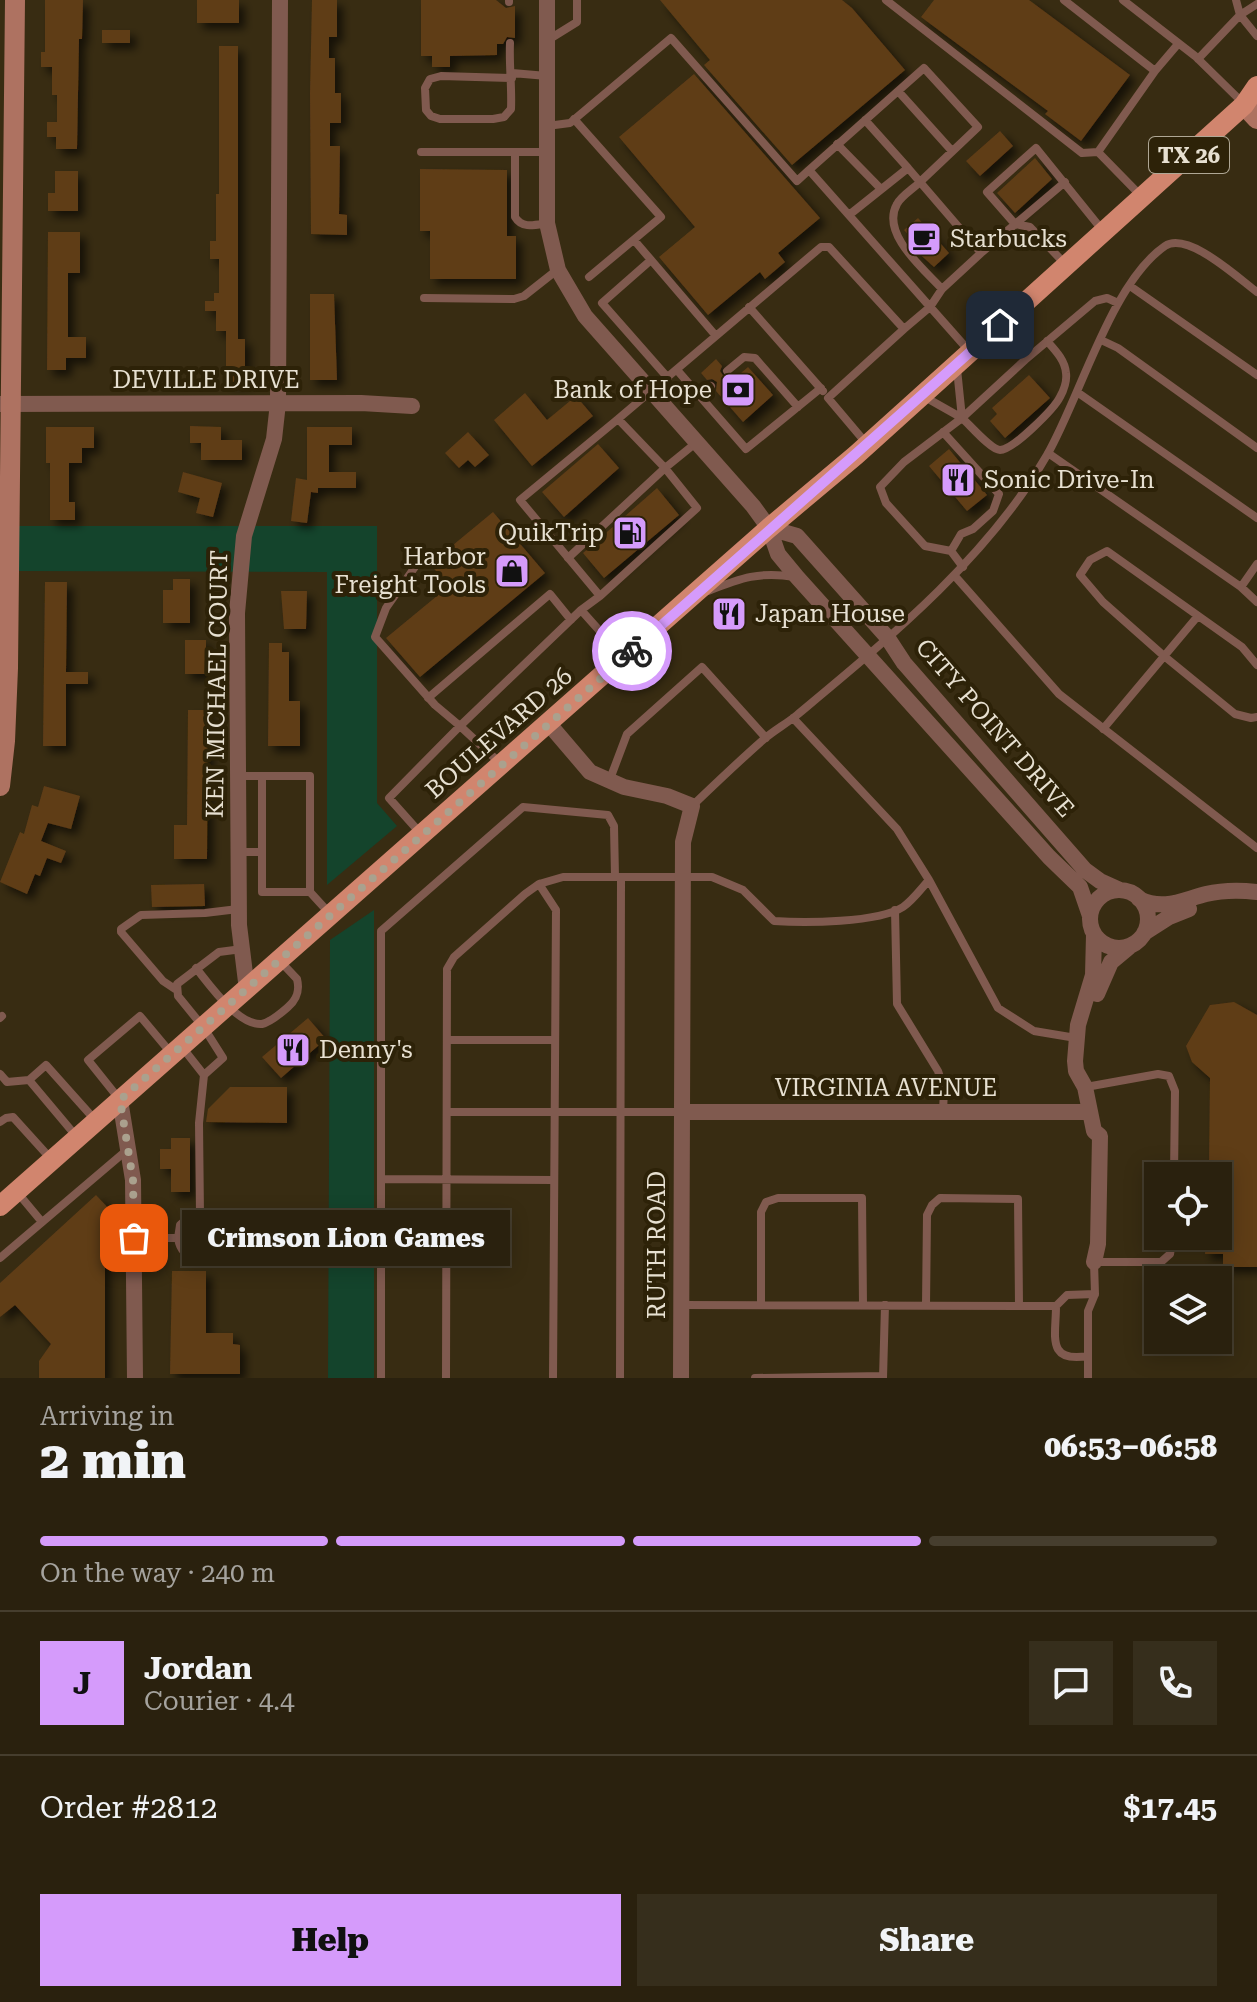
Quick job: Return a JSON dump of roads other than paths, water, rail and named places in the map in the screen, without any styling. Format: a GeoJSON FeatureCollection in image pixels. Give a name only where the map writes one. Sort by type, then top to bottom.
{"type":"FeatureCollection","features":[{"type":"Feature","properties":{"kind":"main road","name":"BOULEVARD 26"},"geometry":{"type":"LineString","coordinates":[[0,1206],[769,528],[868,445],[1142,197],[1253,108],[1257,86]]}},
{"type":"Feature","properties":{"kind":"street"},"geometry":{"type":"LineString","coordinates":[[0,786],[8,668],[7,161],[15,0]]}},
{"type":"Feature","properties":{"kind":"street","name":"KEN MICHAEL COURT"},"geometry":{"type":"LineString","coordinates":[[247,990],[239,909],[237,613],[241,561],[250,513],[274,439],[278,403],[280,0]]}},
{"type":"Feature","properties":{"kind":"street","name":"CITY POINT DRIVE"},"geometry":{"type":"LineString","coordinates":[[547,0],[547,223],[558,270],[585,316],[769,528],[778,554],[797,577],[1049,857],[1080,887],[1085,894],[1090,916]]}},
{"type":"Feature","properties":{"kind":"street","name":"DEVILLE DRIVE"},"geometry":{"type":"LineString","coordinates":[[6,404],[412,406]]}},
{"type":"Feature","properties":{"kind":"street","name":"CITY POINT DRIVE"},"geometry":{"type":"LineString","coordinates":[[769,528],[797,536],[1085,870],[1120,890]]}},
{"type":"Feature","properties":{"kind":"street"},"geometry":{"type":"LineString","coordinates":[[549,724],[590,772],[624,787],[667,796],[692,806]]}},
{"type":"Feature","properties":{"kind":"street","name":"RUTH ROAD"},"geometry":{"type":"LineString","coordinates":[[681,1378],[683,842],[692,806]]}},
{"type":"Feature","properties":{"kind":"street"},"geometry":{"type":"LineString","coordinates":[[1094,1262],[1098,1244],[1100,1136],[1094,1131],[1084,1085],[1076,1071],[1077,1038],[1093,975],[1092,908],[1101,897],[1120,890],[1155,905],[1168,905],[1208,894],[1257,892]]}},
{"type":"Feature","properties":{"kind":"street"},"geometry":{"type":"LineString","coordinates":[[1139,899],[1148,916],[1144,933]]}},
{"type":"Feature","properties":{"kind":"street"},"geometry":{"type":"LineString","coordinates":[[1084,1085],[1085,1042],[1106,969],[1144,933],[1169,917],[1197,906],[1223,901],[1257,901]]}},
{"type":"Feature","properties":{"kind":"street"},"geometry":{"type":"LineString","coordinates":[[1094,935],[1110,947],[1129,947]]}},
{"type":"Feature","properties":{"kind":"street"},"geometry":{"type":"LineString","coordinates":[[120,1100],[133,1180],[135,1378]]}},
{"type":"Feature","properties":{"kind":"street","name":"VIRGINIA AVENUE"},"geometry":{"type":"LineString","coordinates":[[681,1112],[1090,1112]]}},
{"type":"Feature","properties":{"kind":"lane"},"geometry":{"type":"LineString","coordinates":[[547,40],[577,22],[577,0]]}},
{"type":"Feature","properties":{"kind":"lane"},"geometry":{"type":"LineString","coordinates":[[886,0],[1082,153],[1098,152],[1142,197]]}},
{"type":"Feature","properties":{"kind":"lane"},"geometry":{"type":"LineString","coordinates":[[1064,0],[1155,71]]}},
{"type":"Feature","properties":{"kind":"lane"},"geometry":{"type":"LineString","coordinates":[[1123,0],[1198,59],[1253,108]]}},
{"type":"Feature","properties":{"kind":"lane"},"geometry":{"type":"LineString","coordinates":[[1236,0],[1240,15],[1257,36]]}},
{"type":"Feature","properties":{"kind":"lane"},"geometry":{"type":"LineString","coordinates":[[1198,59],[1240,15],[1257,4]]}},
{"type":"Feature","properties":{"kind":"lane"},"geometry":{"type":"LineString","coordinates":[[546,126],[570,123],[671,38],[797,181],[924,68],[978,127],[897,204],[893,217],[896,236],[942,289]]}},
{"type":"Feature","properties":{"kind":"lane"},"geometry":{"type":"LineString","coordinates":[[510,43],[509,67],[512,75],[511,109],[504,117],[440,119],[431,116],[426,110],[425,88],[430,79],[441,76],[512,75],[547,76]]}},
{"type":"Feature","properties":{"kind":"lane"},"geometry":{"type":"LineString","coordinates":[[1098,152],[1155,71],[1178,44]]}},
{"type":"Feature","properties":{"kind":"lane"},"geometry":{"type":"LineString","coordinates":[[898,91],[952,151]]}},
{"type":"Feature","properties":{"kind":"lane"},"geometry":{"type":"LineString","coordinates":[[574,119],[661,217],[589,277]]}},
{"type":"Feature","properties":{"kind":"lane"},"geometry":{"type":"LineString","coordinates":[[865,120],[981,253]]}},
{"type":"Feature","properties":{"kind":"lane"},"geometry":{"type":"LineString","coordinates":[[837,144],[881,189]]}},
{"type":"Feature","properties":{"kind":"lane"},"geometry":{"type":"LineString","coordinates":[[1066,266],[1030,227],[1015,224],[987,192],[1036,148],[1103,232]]}},
{"type":"Feature","properties":{"kind":"lane"},"geometry":{"type":"LineString","coordinates":[[421,152],[546,152]]}},
{"type":"Feature","properties":{"kind":"lane"},"geometry":{"type":"LineString","coordinates":[[515,152],[515,217],[527,226],[547,223]]}},
{"type":"Feature","properties":{"kind":"lane"},"geometry":{"type":"LineString","coordinates":[[849,215],[908,168]]}},
{"type":"Feature","properties":{"kind":"lane"},"geometry":{"type":"LineString","coordinates":[[809,170],[930,307],[964,359],[962,418]]}},
{"type":"Feature","properties":{"kind":"lane"},"geometry":{"type":"LineString","coordinates":[[828,398],[930,307],[942,289],[981,253],[1065,182]]}},
{"type":"Feature","properties":{"kind":"lane"},"geometry":{"type":"LineString","coordinates":[[634,240],[716,336]]}},
{"type":"Feature","properties":{"kind":"lane"},"geometry":{"type":"LineString","coordinates":[[692,806],[766,738],[866,656],[990,538],[1018,503],[1048,453],[1118,303],[1141,270],[1166,245],[1180,242],[1193,246],[1257,292]]}},
{"type":"Feature","properties":{"kind":"lane"},"geometry":{"type":"LineString","coordinates":[[600,596],[520,500],[821,247],[829,247],[904,329]]}},
{"type":"Feature","properties":{"kind":"lane"},"geometry":{"type":"LineString","coordinates":[[651,260],[602,303],[668,378]]}},
{"type":"Feature","properties":{"kind":"lane"},"geometry":{"type":"LineString","coordinates":[[424,298],[514,299],[524,296],[558,270]]}},
{"type":"Feature","properties":{"kind":"lane"},"geometry":{"type":"LineString","coordinates":[[1130,286],[1257,375]]}},
{"type":"Feature","properties":{"kind":"lane"},"geometry":{"type":"LineString","coordinates":[[963,567],[951,551],[925,546],[886,503],[880,487],[904,462],[962,418],[1095,301],[1107,298],[1118,303]]}},
{"type":"Feature","properties":{"kind":"lane"},"geometry":{"type":"LineString","coordinates":[[749,307],[868,445]]}},
{"type":"Feature","properties":{"kind":"lane"},"geometry":{"type":"LineString","coordinates":[[1101,340],[1118,348],[1257,448]]}},
{"type":"Feature","properties":{"kind":"lane"},"geometry":{"type":"LineString","coordinates":[[922,396],[962,418],[991,448],[1000,450],[1011,447],[1051,409],[1064,389],[1066,372],[1061,357],[1047,341]]}},
{"type":"Feature","properties":{"kind":"lane"},"geometry":{"type":"LineString","coordinates":[[727,371],[744,357],[755,358],[798,407]]}},
{"type":"Feature","properties":{"kind":"lane"},"geometry":{"type":"LineString","coordinates":[[677,370],[746,449],[821,388]]}},
{"type":"Feature","properties":{"kind":"lane"},"geometry":{"type":"LineString","coordinates":[[700,396],[711,386]]}},
{"type":"Feature","properties":{"kind":"lane"},"geometry":{"type":"LineString","coordinates":[[1077,392],[1257,518]]}},
{"type":"Feature","properties":{"kind":"lane"},"geometry":{"type":"LineString","coordinates":[[1051,409],[1066,416]]}},
{"type":"Feature","properties":{"kind":"lane"},"geometry":{"type":"LineString","coordinates":[[422,835],[389,798],[581,610],[697,508],[665,468],[618,419]]}},
{"type":"Feature","properties":{"kind":"lane"},"geometry":{"type":"LineString","coordinates":[[943,432],[999,494],[993,511],[973,529],[961,534],[951,551]]}},
{"type":"Feature","properties":{"kind":"lane"},"geometry":{"type":"LineString","coordinates":[[568,558],[697,442]]}},
{"type":"Feature","properties":{"kind":"lane"},"geometry":{"type":"LineString","coordinates":[[1048,453],[1241,587],[1257,602]]}},
{"type":"Feature","properties":{"kind":"lane"},"geometry":{"type":"LineString","coordinates":[[1257,665],[1242,647],[1107,551],[1090,560],[1080,575],[1103,602],[1235,714],[1257,717]]}},
{"type":"Feature","properties":{"kind":"lane"},"geometry":{"type":"LineString","coordinates":[[424,554],[386,608],[375,637],[428,698],[502,765]]}},
{"type":"Feature","properties":{"kind":"lane"},"geometry":{"type":"LineString","coordinates":[[1241,587],[1257,564]]}},
{"type":"Feature","properties":{"kind":"lane"},"geometry":{"type":"LineString","coordinates":[[693,597],[752,575],[774,573],[797,577]]}},
{"type":"Feature","properties":{"kind":"lane"},"geometry":{"type":"LineString","coordinates":[[954,575],[1059,694],[1257,848]]}},
{"type":"Feature","properties":{"kind":"lane"},"geometry":{"type":"LineString","coordinates":[[428,698],[550,594],[571,620]]}},
{"type":"Feature","properties":{"kind":"lane"},"geometry":{"type":"LineString","coordinates":[[581,610],[624,658]]}},
{"type":"Feature","properties":{"kind":"lane"},"geometry":{"type":"LineString","coordinates":[[1103,729],[1197,617]]}},
{"type":"Feature","properties":{"kind":"lane"},"geometry":{"type":"LineString","coordinates":[[610,779],[627,734],[702,667],[766,738]]}},
{"type":"Feature","properties":{"kind":"lane"},"geometry":{"type":"LineString","coordinates":[[793,718],[897,829],[929,880],[998,1008],[1034,1031],[1077,1038]]}},
{"type":"Feature","properties":{"kind":"lane"},"geometry":{"type":"LineString","coordinates":[[238,776],[310,776],[310,892],[332,915]]}},
{"type":"Feature","properties":{"kind":"lane"},"geometry":{"type":"LineString","coordinates":[[262,776],[262,892],[310,892]]}},
{"type":"Feature","properties":{"kind":"lane"},"geometry":{"type":"LineString","coordinates":[[381,1378],[381,931],[523,807],[608,815],[614,826],[618,877],[620,1378]]}},
{"type":"Feature","properties":{"kind":"lane"},"geometry":{"type":"LineString","coordinates":[[239,852],[262,852]]}},
{"type":"Feature","properties":{"kind":"lane"},"geometry":{"type":"LineString","coordinates":[[446,1378],[447,969],[454,957],[539,884],[563,877],[712,877],[743,890],[774,921],[885,915],[904,906],[929,880]]}},
{"type":"Feature","properties":{"kind":"lane"},"geometry":{"type":"LineString","coordinates":[[539,884],[556,910],[553,1378]]}},
{"type":"Feature","properties":{"kind":"lane"},"geometry":{"type":"LineString","coordinates":[[200,1215],[199,1123],[204,1075],[223,1058],[175,989],[163,981],[121,929],[141,915],[239,909]]}},
{"type":"Feature","properties":{"kind":"lane"},"geometry":{"type":"LineString","coordinates":[[895,910],[897,1004],[938,1071],[944,1089],[943,1112]]}},
{"type":"Feature","properties":{"kind":"lane"},"geometry":{"type":"LineString","coordinates":[[175,989],[196,968],[219,952],[242,949]]}},
{"type":"Feature","properties":{"kind":"lane"},"geometry":{"type":"LineString","coordinates":[[196,968],[227,1007],[254,1023],[264,1024],[297,996],[297,979],[280,961]]}},
{"type":"Feature","properties":{"kind":"lane"},"geometry":{"type":"LineString","coordinates":[[120,1100],[88,1060],[140,1016],[204,1075]]}},
{"type":"Feature","properties":{"kind":"lane"},"geometry":{"type":"LineString","coordinates":[[447,1040],[555,1040]]}},
{"type":"Feature","properties":{"kind":"lane"},"geometry":{"type":"LineString","coordinates":[[0,1074],[7,1082],[29,1080],[46,1065],[96,1121]]}},
{"type":"Feature","properties":{"kind":"lane"},"geometry":{"type":"LineString","coordinates":[[1084,1085],[1158,1074],[1169,1076],[1175,1091],[1174,1162]]}},
{"type":"Feature","properties":{"kind":"lane"},"geometry":{"type":"LineString","coordinates":[[29,1080],[77,1137]]}},
{"type":"Feature","properties":{"kind":"lane"},"geometry":{"type":"LineString","coordinates":[[447,1112],[681,1112]]}},
{"type":"Feature","properties":{"kind":"lane"},"geometry":{"type":"LineString","coordinates":[[0,1122],[13,1117],[19,1121],[52,1160]]}},
{"type":"Feature","properties":{"kind":"lane"},"geometry":{"type":"LineString","coordinates":[[1,1256],[129,1148]]}},
{"type":"Feature","properties":{"kind":"lane"},"geometry":{"type":"LineString","coordinates":[[381,1179],[554,1180]]}},
{"type":"Feature","properties":{"kind":"lane"},"geometry":{"type":"LineString","coordinates":[[16,1192],[42,1222]]}},
{"type":"Feature","properties":{"kind":"lane"},"geometry":{"type":"LineString","coordinates":[[761,1305],[761,1212],[766,1202],[778,1198],[862,1198],[863,1305]]}},
{"type":"Feature","properties":{"kind":"lane"},"geometry":{"type":"LineString","coordinates":[[926,1305],[927,1215],[940,1198],[1018,1199],[1019,1305]]}},
{"type":"Feature","properties":{"kind":"lane"},"geometry":{"type":"LineString","coordinates":[[190,1216],[308,1216],[307,1260],[199,1258],[186,1255],[178,1238],[180,1225],[190,1216]]}},
{"type":"Feature","properties":{"kind":"lane"},"geometry":{"type":"LineString","coordinates":[[134,1238],[178,1238]]}},
{"type":"Feature","properties":{"kind":"lane"},"geometry":{"type":"LineString","coordinates":[[1088,1378],[1088,1311],[1095,1294],[1094,1262],[1161,1262],[1171,1250]]}},
{"type":"Feature","properties":{"kind":"lane"},"geometry":{"type":"LineString","coordinates":[[1088,1356],[1065,1357],[1058,1353],[1056,1306],[1067,1295],[1095,1294]]}},
{"type":"Feature","properties":{"kind":"lane"},"geometry":{"type":"LineString","coordinates":[[681,1305],[1056,1306]]}},
{"type":"Feature","properties":{"kind":"lane"},"geometry":{"type":"LineString","coordinates":[[755,1378],[883,1377],[885,1305]]}},
{"type":"Feature","properties":{"kind":"place","name":"Starbucks"},"geometry":{"type":"Point","coordinates":[924,239]}},
{"type":"Feature","properties":{"kind":"place","name":"Bank of Hope"},"geometry":{"type":"Point","coordinates":[738,390]}},
{"type":"Feature","properties":{"kind":"place","name":"Sonic Drive-In"},"geometry":{"type":"Point","coordinates":[958,480]}},
{"type":"Feature","properties":{"kind":"place","name":"QuikTrip"},"geometry":{"type":"Point","coordinates":[630,533]}},
{"type":"Feature","properties":{"kind":"place","name":"Harbor Freight Tools"},"geometry":{"type":"Point","coordinates":[512,571]}},
{"type":"Feature","properties":{"kind":"place","name":"Japan House"},"geometry":{"type":"Point","coordinates":[729,614]}},
{"type":"Feature","properties":{"kind":"place","name":"Denny's"},"geometry":{"type":"Point","coordinates":[293,1050]}},
{"type":"Feature","properties":{"kind":"place","name":"Crimson Lion Games"},"geometry":{"type":"Point","coordinates":[134,1238]}}]}
